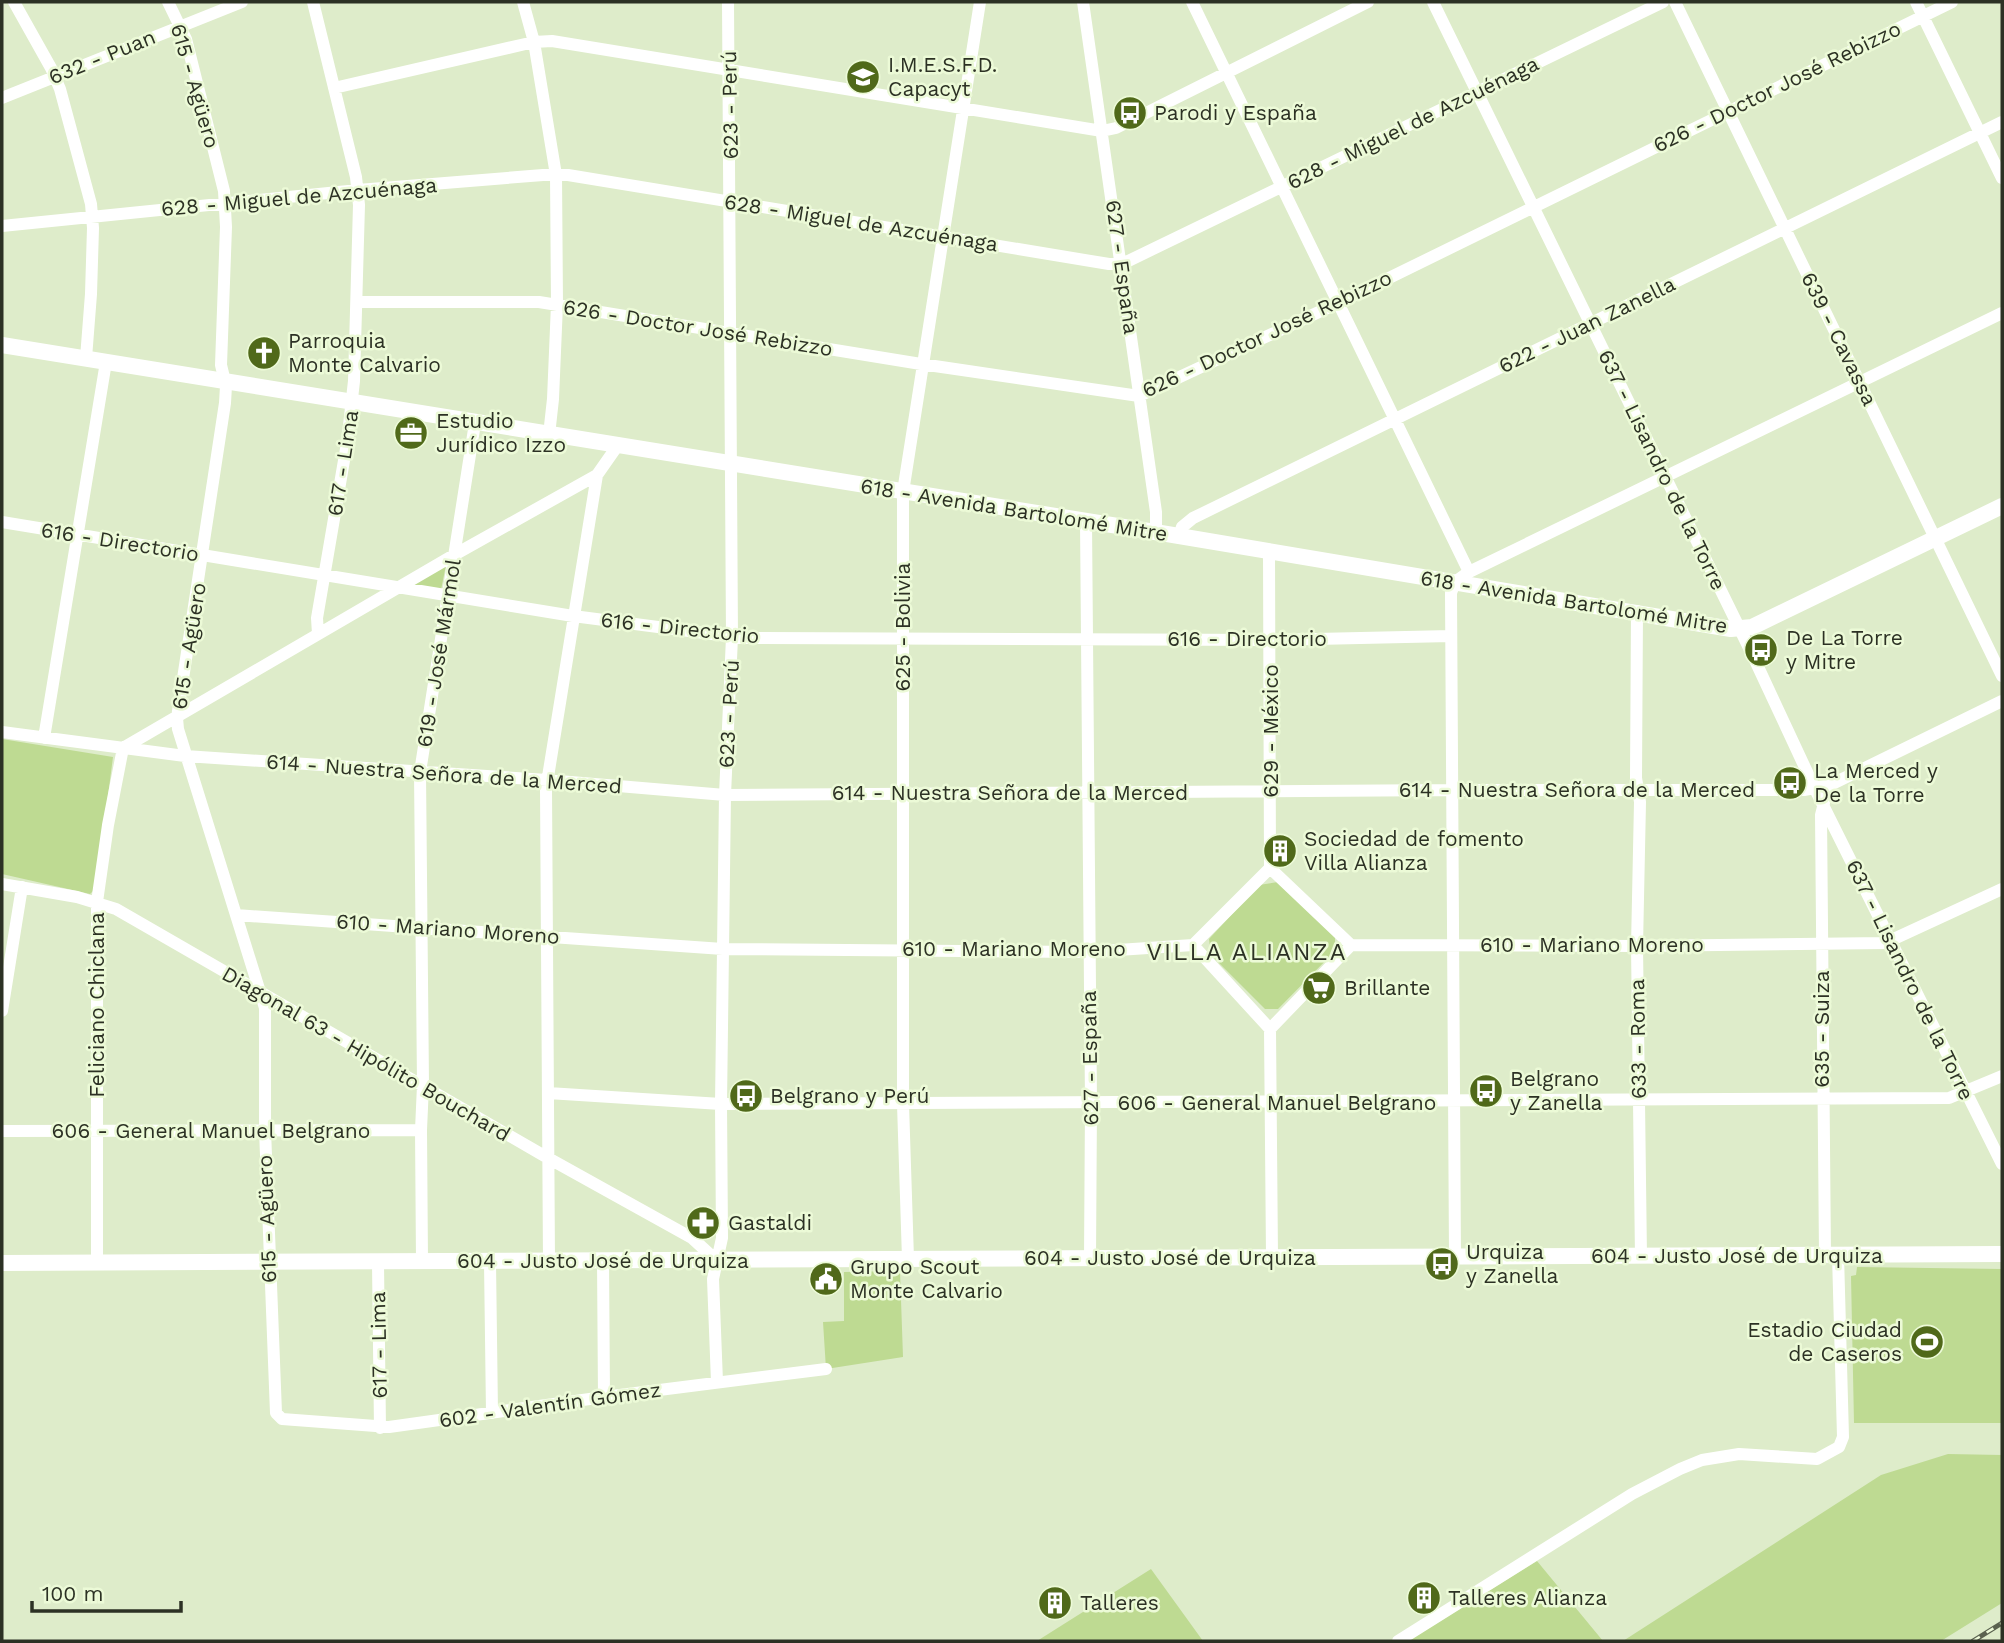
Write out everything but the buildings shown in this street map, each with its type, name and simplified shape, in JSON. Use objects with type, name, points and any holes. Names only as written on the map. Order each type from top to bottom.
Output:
[{"type":"main road","name":"618 - Avenida Bartolomé Mitre","points":[[2,345],[225,379],[475,423],[1740,629],[1752,626],[2002,506]]},
{"type":"main road","name":"604 - Justo José de Urquiza","points":[[2,1263],[2000,1256]]},
{"type":"street","points":[[13,2],[55,76],[92,217],[91,294],[86,358]]},
{"type":"street","name":"615 - Agüero","points":[[168,2],[181,26],[226,204],[221,365],[225,379],[225,403],[177,718],[180,741],[265,1008],[268,1263],[275,1413]]},
{"type":"street","name":"632 - Puan","points":[[2,98],[242,2]]},
{"type":"street","name":"617 - Lima","points":[[313,2],[358,190],[358,302],[352,401],[348,443],[317,618],[318,634]]},
{"type":"street","points":[[523,2],[534,42],[556,175],[557,304],[549,435]]},
{"type":"street","name":"623 - Perú","points":[[717,1382],[713,1279],[722,1238],[725,795],[732,637],[728,2]]},
{"type":"street","name":"625 - Bolivia","points":[[908,1259],[903,1104],[903,492],[980,2]]},
{"type":"street","name":"627 - España","points":[[1083,2],[1122,264],[1156,512],[1156,532]]},
{"type":"street","points":[[1192,2],[1469,572]]},
{"type":"street","points":[[334,88],[534,42],[552,41],[1102,131],[1116,128],[1368,2]]},
{"type":"street","name":"637 - Lisandro de la Torre","points":[[1433,2],[1740,629],[1815,789],[2002,1164]]},
{"type":"street","name":"628 - Miguel de Azcuénaga","points":[[2,226],[358,190],[556,175],[577,176],[1122,264],[1663,2]]},
{"type":"street","name":"639 - Cavassa","points":[[1675,2],[2002,676]]},
{"type":"street","points":[[1916,2],[2002,178]]},
{"type":"street","name":"626 - Doctor José Rebizzo","points":[[358,302],[524,301],[557,304],[921,364],[1139,396],[1338,303],[1952,2]]},
{"type":"street","name":"622 - Juan Zanella","points":[[1179,536],[1182,527],[1193,518],[2002,121]]},
{"type":"street","points":[[1455,1257],[1451,593],[1455,582],[1469,572],[2002,313]]},
{"type":"street","points":[[44,737],[106,362]]},
{"type":"street","name":"619 - José Mármol","points":[[422,1262],[421,1130],[424,1085],[420,772],[475,423]]},
{"type":"street","points":[[550,1261],[547,780],[597,475],[618,445]]},
{"type":"street","points":[[123,748],[597,475]]},
{"type":"street","name":"616 - Directorio","points":[[2,522],[446,596],[732,637],[1270,640],[1451,636]]},
{"type":"street","name":"627 - España","points":[[1086,522],[1090,1258]]},
{"type":"street","name":"629 - México","points":[[1269,552],[1272,791],[1270,869]]},
{"type":"street","name":"633 - Roma","points":[[1637,611],[1641,1257]]},
{"type":"street","name":"614 - Nuestra Señora de la Merced","points":[[2,732],[185,756],[547,780],[725,795],[1815,789],[1830,785],[2002,701]]},
{"type":"street","name":"Feliciano Chiclana","points":[[97,1264],[97,902],[123,748]]},
{"type":"street","name":"635 - Suiza","points":[[1398,1641],[1657,1480],[1702,1460],[1721,1456],[1739,1454],[1817,1459],[1842,1443],[1823,1100],[1821,815],[1824,803]]},
{"type":"street","points":[[1270,1029],[1351,945],[1270,869],[1194,945],[1270,1029],[1272,1257]]},
{"type":"street","name":"Diagonal 63 - Hipólito Bouchard","points":[[2,884],[97,902],[116,909],[692,1238],[716,1260]]},
{"type":"street","points":[[2,1011],[22,887]]},
{"type":"street","name":"610 - Mariano Moreno","points":[[1351,945],[1885,943],[2002,889]]},
{"type":"street","name":"610 - Mariano Moreno","points":[[236,915],[723,949],[1088,952],[1194,945]]},
{"type":"street","name":"606 - General Manuel Belgrano","points":[[548,1093],[721,1104],[1823,1100],[1949,1098],[2002,1076]]},
{"type":"street","name":"606 - General Manuel Belgrano","points":[[2,1131],[421,1130]]},
{"type":"street","points":[[603,1260],[604,1397]]},
{"type":"street","points":[[490,1262],[492,1413]]},
{"type":"street","name":"617 - Lima","points":[[377,1263],[380,1428]]},
{"type":"street","name":"602 - Valentín Gómez","points":[[275,1413],[282,1419],[380,1428],[826,1369]]},
{"type":"green space","points":[[446,565],[441,590],[413,585]]},
{"type":"green space","points":[[2,739],[113,757],[96,888],[90,894],[2,874]]},
{"type":"green space","points":[[1278,882],[1335,937],[1335,951],[1278,1009],[1265,1009],[1211,955],[1209,939],[1259,885]]},
{"type":"green space","name":"Estadio Ciudad de Caseros","points":[[1857,1267],[2002,1269],[2002,1423],[1854,1423],[1851,1276],[1856,1275]]},
{"type":"green space","points":[[900,1271],[903,1357],[826,1369],[823,1322],[844,1321],[844,1272]]},
{"type":"green space","points":[[1948,1454],[2002,1455],[2002,1603],[1941,1641],[1623,1641],[1881,1475]]},
{"type":"green space","points":[[1537,1561],[1603,1641],[1408,1641]]},
{"type":"green space","points":[[1151,1569],[1203,1641],[1037,1641]]},
{"type":"railway","points":[[1973,1641],[2002,1623]]},
{"type":"place","name":"I.M.E.S.F.D. Capacyt","points":[[863,77]]},
{"type":"place","name":"Parodi y España","points":[[1130,113]]},
{"type":"place","name":"Parroquia Monte Calvario","points":[[264,353]]},
{"type":"place","name":"Estudio Jurídico Izzo","points":[[411,433]]},
{"type":"place","name":"De La Torre y Mitre","points":[[1761,650]]},
{"type":"place","name":"La Merced y De la Torre","points":[[1790,783]]},
{"type":"place","name":"Sociedad de fomento Villa Alianza","points":[[1280,851]]},
{"type":"place","name":"Brillante","points":[[1319,988]]},
{"type":"place","name":"Belgrano y Zanella","points":[[1486,1091]]},
{"type":"place","name":"Belgrano y Perú","points":[[746,1096]]},
{"type":"place","name":"Gastaldi","points":[[703,1223]]},
{"type":"place","name":"Urquiza y Zanella","points":[[1442,1264]]},
{"type":"place","name":"Grupo Scout Monte Calvario","points":[[826,1279]]},
{"type":"place","name":"Estadio Ciudad de Caseros","points":[[1927,1342]]},
{"type":"place","name":"Talleres Alianza","points":[[1424,1598]]},
{"type":"place","name":"Talleres","points":[[1055,1603]]},
{"type":"district","name":"VILLA ALIANZA","points":[[1247,952]]}]
